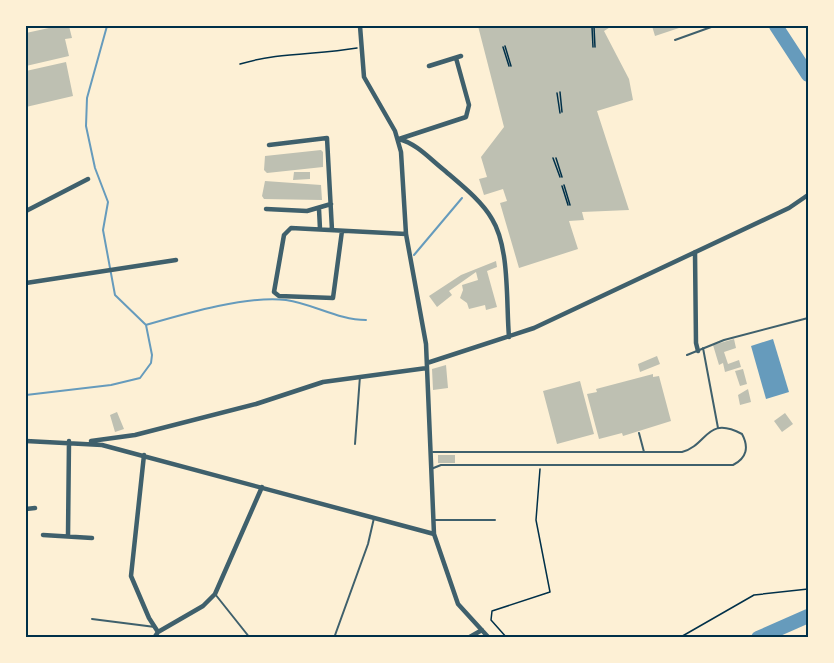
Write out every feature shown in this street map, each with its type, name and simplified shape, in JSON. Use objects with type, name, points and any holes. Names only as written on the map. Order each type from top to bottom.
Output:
[{"type":"street","points":[[360,26],[360,47],[368,87],[399,139],[406,234],[424,321],[434,534],[459,604],[489,638]]},
{"type":"street","points":[[399,139],[466,117],[469,105],[458,57],[429,66]]},
{"type":"street","points":[[269,145],[327,138],[332,230]]},
{"type":"street","points":[[399,139],[413,144],[447,173],[492,218],[498,231],[503,258],[509,337]]},
{"type":"street","points":[[26,211],[88,179]]},
{"type":"street","points":[[84,442],[135,435],[256,404],[323,382],[427,366],[543,324],[789,208],[808,195]]},
{"type":"street","points":[[266,209],[319,209],[331,204]]},
{"type":"street","points":[[319,209],[320,229]]},
{"type":"street","points":[[342,231],[333,298],[279,296],[274,292],[287,230],[291,228],[406,234]]},
{"type":"street","points":[[694,252],[696,344],[700,349]]},
{"type":"street","points":[[26,283],[176,260]]},
{"type":"street","points":[[26,441],[84,442],[144,455],[434,534]]},
{"type":"street","points":[[68,536],[69,441]]},
{"type":"street","points":[[144,455],[131,565],[134,585],[156,630],[154,638]]},
{"type":"street","points":[[156,630],[203,606],[215,594],[262,487]]},
{"type":"street","points":[[26,509],[35,508]]},
{"type":"street","points":[[43,536],[92,538]]},
{"type":"street","points":[[468,638],[482,630]]},
{"type":"lane","points":[[675,40],[714,26]]},
{"type":"lane","points":[[687,355],[724,340],[808,318]]},
{"type":"lane","points":[[700,349],[718,428]]},
{"type":"lane","points":[[355,444],[360,376]]},
{"type":"lane","points":[[431,452],[688,450],[709,431],[718,428],[742,434],[746,451],[740,461],[733,465],[441,465],[431,469]]},
{"type":"lane","points":[[639,433],[644,452]]},
{"type":"lane","points":[[334,638],[375,518]]},
{"type":"lane","points":[[433,520],[495,520]]},
{"type":"lane","points":[[215,594],[250,638]]},
{"type":"lane","points":[[92,619],[156,630]]},
{"type":"path","points":[[593,27],[594,47]]},
{"type":"path","points":[[240,63],[271,54],[326,53],[360,47]]},
{"type":"path","points":[[504,47],[510,66]]},
{"type":"path","points":[[558,93],[561,113]]},
{"type":"path","points":[[554,158],[561,177]]},
{"type":"path","points":[[563,186],[569,205]]},
{"type":"path","points":[[507,638],[491,620],[492,611],[550,591],[536,520],[541,465]]},
{"type":"path","points":[[679,638],[754,595],[808,589]]},
{"type":"water","points":[[773,339],[789,392],[766,399],[751,346]]},
{"type":"building","points":[[69,26],[72,38],[65,39],[69,56],[26,66],[26,33]]},
{"type":"building","points":[[478,26],[612,26],[604,31],[629,79],[633,100],[597,111],[629,210],[582,212],[584,220],[569,221],[578,249],[519,268],[500,203],[507,201],[503,189],[484,195],[479,179],[487,177],[481,157],[504,127]]},
{"type":"building","points":[[652,26],[685,26],[655,36]]},
{"type":"building","points":[[66,62],[73,96],[26,107],[26,71]]},
{"type":"building","points":[[321,150],[323,167],[267,173],[264,170],[265,156]]},
{"type":"building","points":[[294,172],[310,172],[310,179],[293,180]]},
{"type":"building","points":[[265,181],[321,185],[322,200],[264,199],[262,196]]},
{"type":"building","points":[[496,261],[497,267],[487,271],[497,307],[486,310],[485,305],[469,309],[467,303],[460,298],[462,285],[478,280],[476,272],[449,291],[452,295],[437,307],[429,296],[461,275]]},
{"type":"building","points":[[734,339],[736,348],[724,352],[728,364],[739,360],[741,367],[725,372],[723,363],[719,365],[713,345]]},
{"type":"building","points":[[657,356],[660,364],[640,372],[638,364]]},
{"type":"building","points":[[446,365],[448,388],[433,390],[432,369]]},
{"type":"building","points":[[743,369],[747,384],[740,386],[735,371]]},
{"type":"building","points":[[653,374],[653,377],[659,376],[671,421],[623,436],[622,433],[599,439],[587,394],[597,392],[596,389]]},
{"type":"building","points":[[580,381],[594,434],[557,444],[543,391]]},
{"type":"building","points":[[748,389],[751,402],[740,405],[738,395]]},
{"type":"building","points":[[117,412],[124,429],[115,432],[110,415]]},
{"type":"building","points":[[785,413],[793,424],[782,432],[774,421]]},
{"type":"building","points":[[438,455],[455,455],[455,463],[438,463]]},
{"type":"waterway","points":[[107,26],[87,98],[86,126],[95,168],[108,202],[103,230],[115,295],[146,325]]},
{"type":"waterway","points":[[776,26],[808,75]]},
{"type":"waterway","points":[[414,255],[462,198]]},
{"type":"waterway","points":[[146,325],[216,306],[271,299],[296,302],[346,317],[366,320]]},
{"type":"waterway","points":[[26,395],[111,385],[140,378],[151,363],[152,355],[146,325]]},
{"type":"waterway","points":[[758,638],[808,616]]}]
